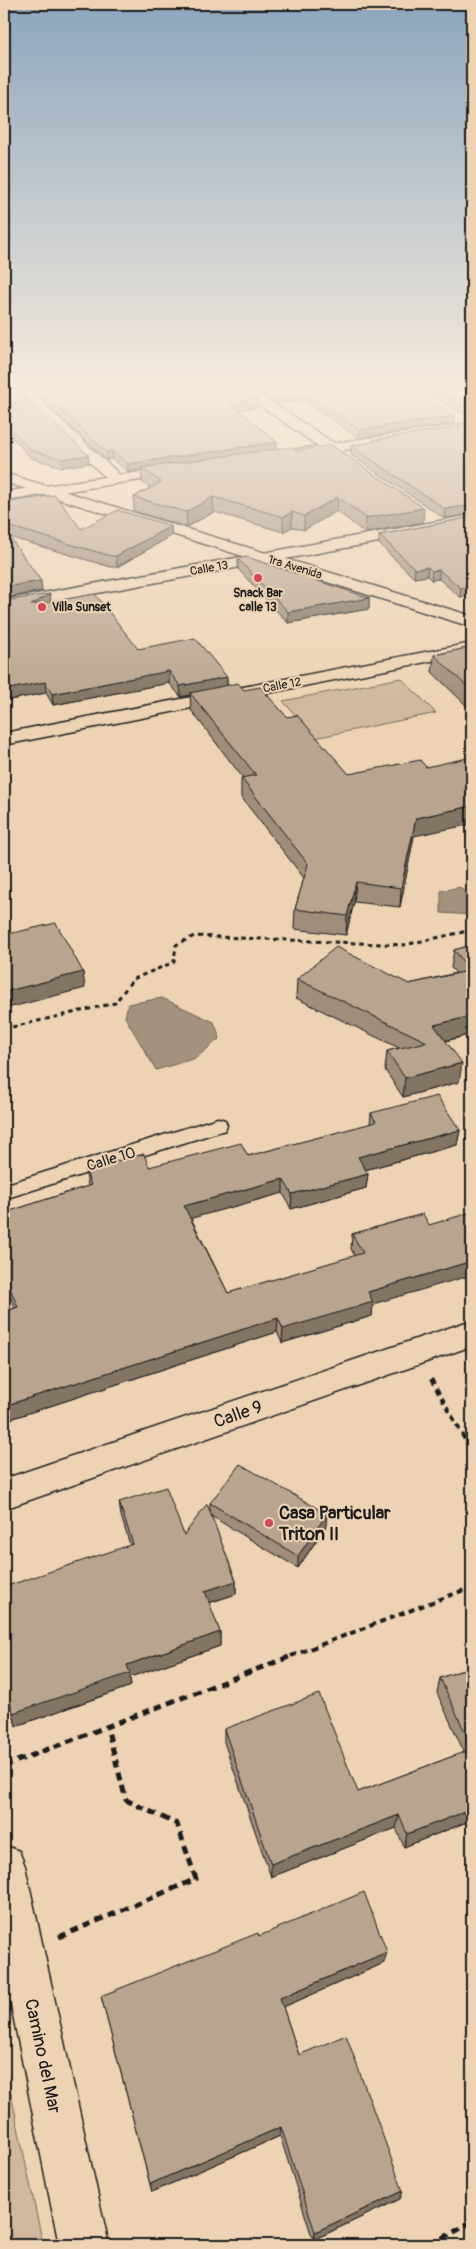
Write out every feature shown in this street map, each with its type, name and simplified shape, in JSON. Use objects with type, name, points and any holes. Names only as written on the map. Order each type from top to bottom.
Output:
[{"type":"street","points":[[4,497],[25,494]]},
{"type":"street","name":"1ra Avenida","points":[[56,494],[472,622]]},
{"type":"street","points":[[425,514],[441,525]]},
{"type":"street","name":"Calle 13","points":[[4,605],[472,520]]},
{"type":"street","name":"Calle 12","points":[[4,739],[472,648]]},
{"type":"street","name":"Calle 9","points":[[4,1494],[472,1333]]},
{"type":"street","name":"Camino del Mar","points":[[4,1866],[84,2245]]},
{"type":"lane","name":"Calle 10","points":[[4,1192],[218,1125]]},
{"type":"path","points":[[4,1029],[115,1003],[133,979],[174,962],[176,945],[194,936],[404,945],[472,930]]},
{"type":"path","points":[[416,1352],[472,1452]]},
{"type":"path","points":[[4,1766],[472,1587]]},
{"type":"path","points":[[21,1953],[196,1879],[177,1824],[126,1800],[107,1727]]},
{"type":"path","points":[[430,2245],[472,2222]]},
{"type":"shaded area","points":[[401,678],[436,713],[315,738],[283,701]]},
{"type":"shaded area","points":[[460,887],[472,900],[472,915],[441,913],[441,891]]},
{"type":"shaded area","points":[[162,998],[214,1022],[220,1038],[196,1058],[156,1070],[125,1017],[128,1004]]},
{"type":"shaded area","points":[[4,2061],[43,2245],[4,2245]]},
{"type":"building","points":[[139,494],[403,494],[424,508],[366,518],[338,497],[304,516],[292,512],[283,517],[213,497],[186,512],[134,497]]},
{"type":"building","points":[[423,494],[472,494],[472,505],[445,509]]},
{"type":"building","points":[[55,495],[81,529],[118,510],[171,526],[116,556],[111,556],[4,525],[4,503]]},
{"type":"building","points":[[472,517],[472,586],[461,588],[439,570],[432,571],[428,567],[415,569],[379,535]]},
{"type":"building","points":[[4,529],[41,581],[4,587]]},
{"type":"building","points":[[247,557],[369,598],[288,612],[238,559]]},
{"type":"building","points":[[50,594],[31,605],[95,594],[138,649],[195,638],[227,677],[180,686],[169,671],[52,694],[45,682],[4,690],[4,601]]},
{"type":"building","points":[[472,647],[472,691],[434,655]]},
{"type":"building","points":[[238,683],[244,690],[260,687],[287,717],[297,715],[349,774],[420,760],[426,767],[472,757],[472,806],[416,818],[401,888],[356,882],[347,916],[295,909],[308,864],[241,778],[256,775],[190,693]]},
{"type":"building","points":[[56,923],[83,972],[4,992],[4,935]]},
{"type":"building","points":[[472,945],[472,972],[454,950]]},
{"type":"building","points":[[336,947],[409,984],[468,971],[472,976],[472,1016],[434,1025],[462,1063],[405,1078],[387,1051],[427,1042],[297,979]]},
{"type":"building","points":[[437,1096],[460,1130],[358,1157],[368,1174],[292,1194],[283,1179],[184,1206],[228,1293],[363,1253],[352,1234],[423,1214],[429,1225],[472,1212],[472,1261],[368,1292],[373,1302],[283,1329],[278,1318],[4,1406],[4,1312],[18,1307],[4,1274],[4,1213],[91,1185],[85,1169],[144,1154],[149,1167],[241,1143],[248,1156],[376,1122],[371,1113]]},
{"type":"building","points":[[240,1464],[327,1514],[298,1556],[210,1503]]},
{"type":"building","points":[[166,1487],[184,1535],[207,1504],[236,1581],[205,1591],[220,1632],[127,1665],[130,1673],[13,1713],[4,1677],[4,1587],[133,1544],[119,1502]]},
{"type":"building","points":[[472,1667],[472,1747],[440,1678]]},
{"type":"building","points":[[319,1694],[358,1792],[472,1749],[472,1809],[407,1834],[399,1815],[271,1864],[224,1729]]},
{"type":"building","points":[[364,1892],[387,1952],[280,1998],[299,2055],[346,2035],[403,2191],[315,2232],[281,2127],[150,2184],[101,1996],[258,1933],[259,1936]]},
{"type":"place","name":"Snack Bar calle 13","points":[[258,578]]},
{"type":"place","name":"Villa Sunset","points":[[42,607]]},
{"type":"place","name":"Casa Particular Triton II","points":[[269,1523]]}]
